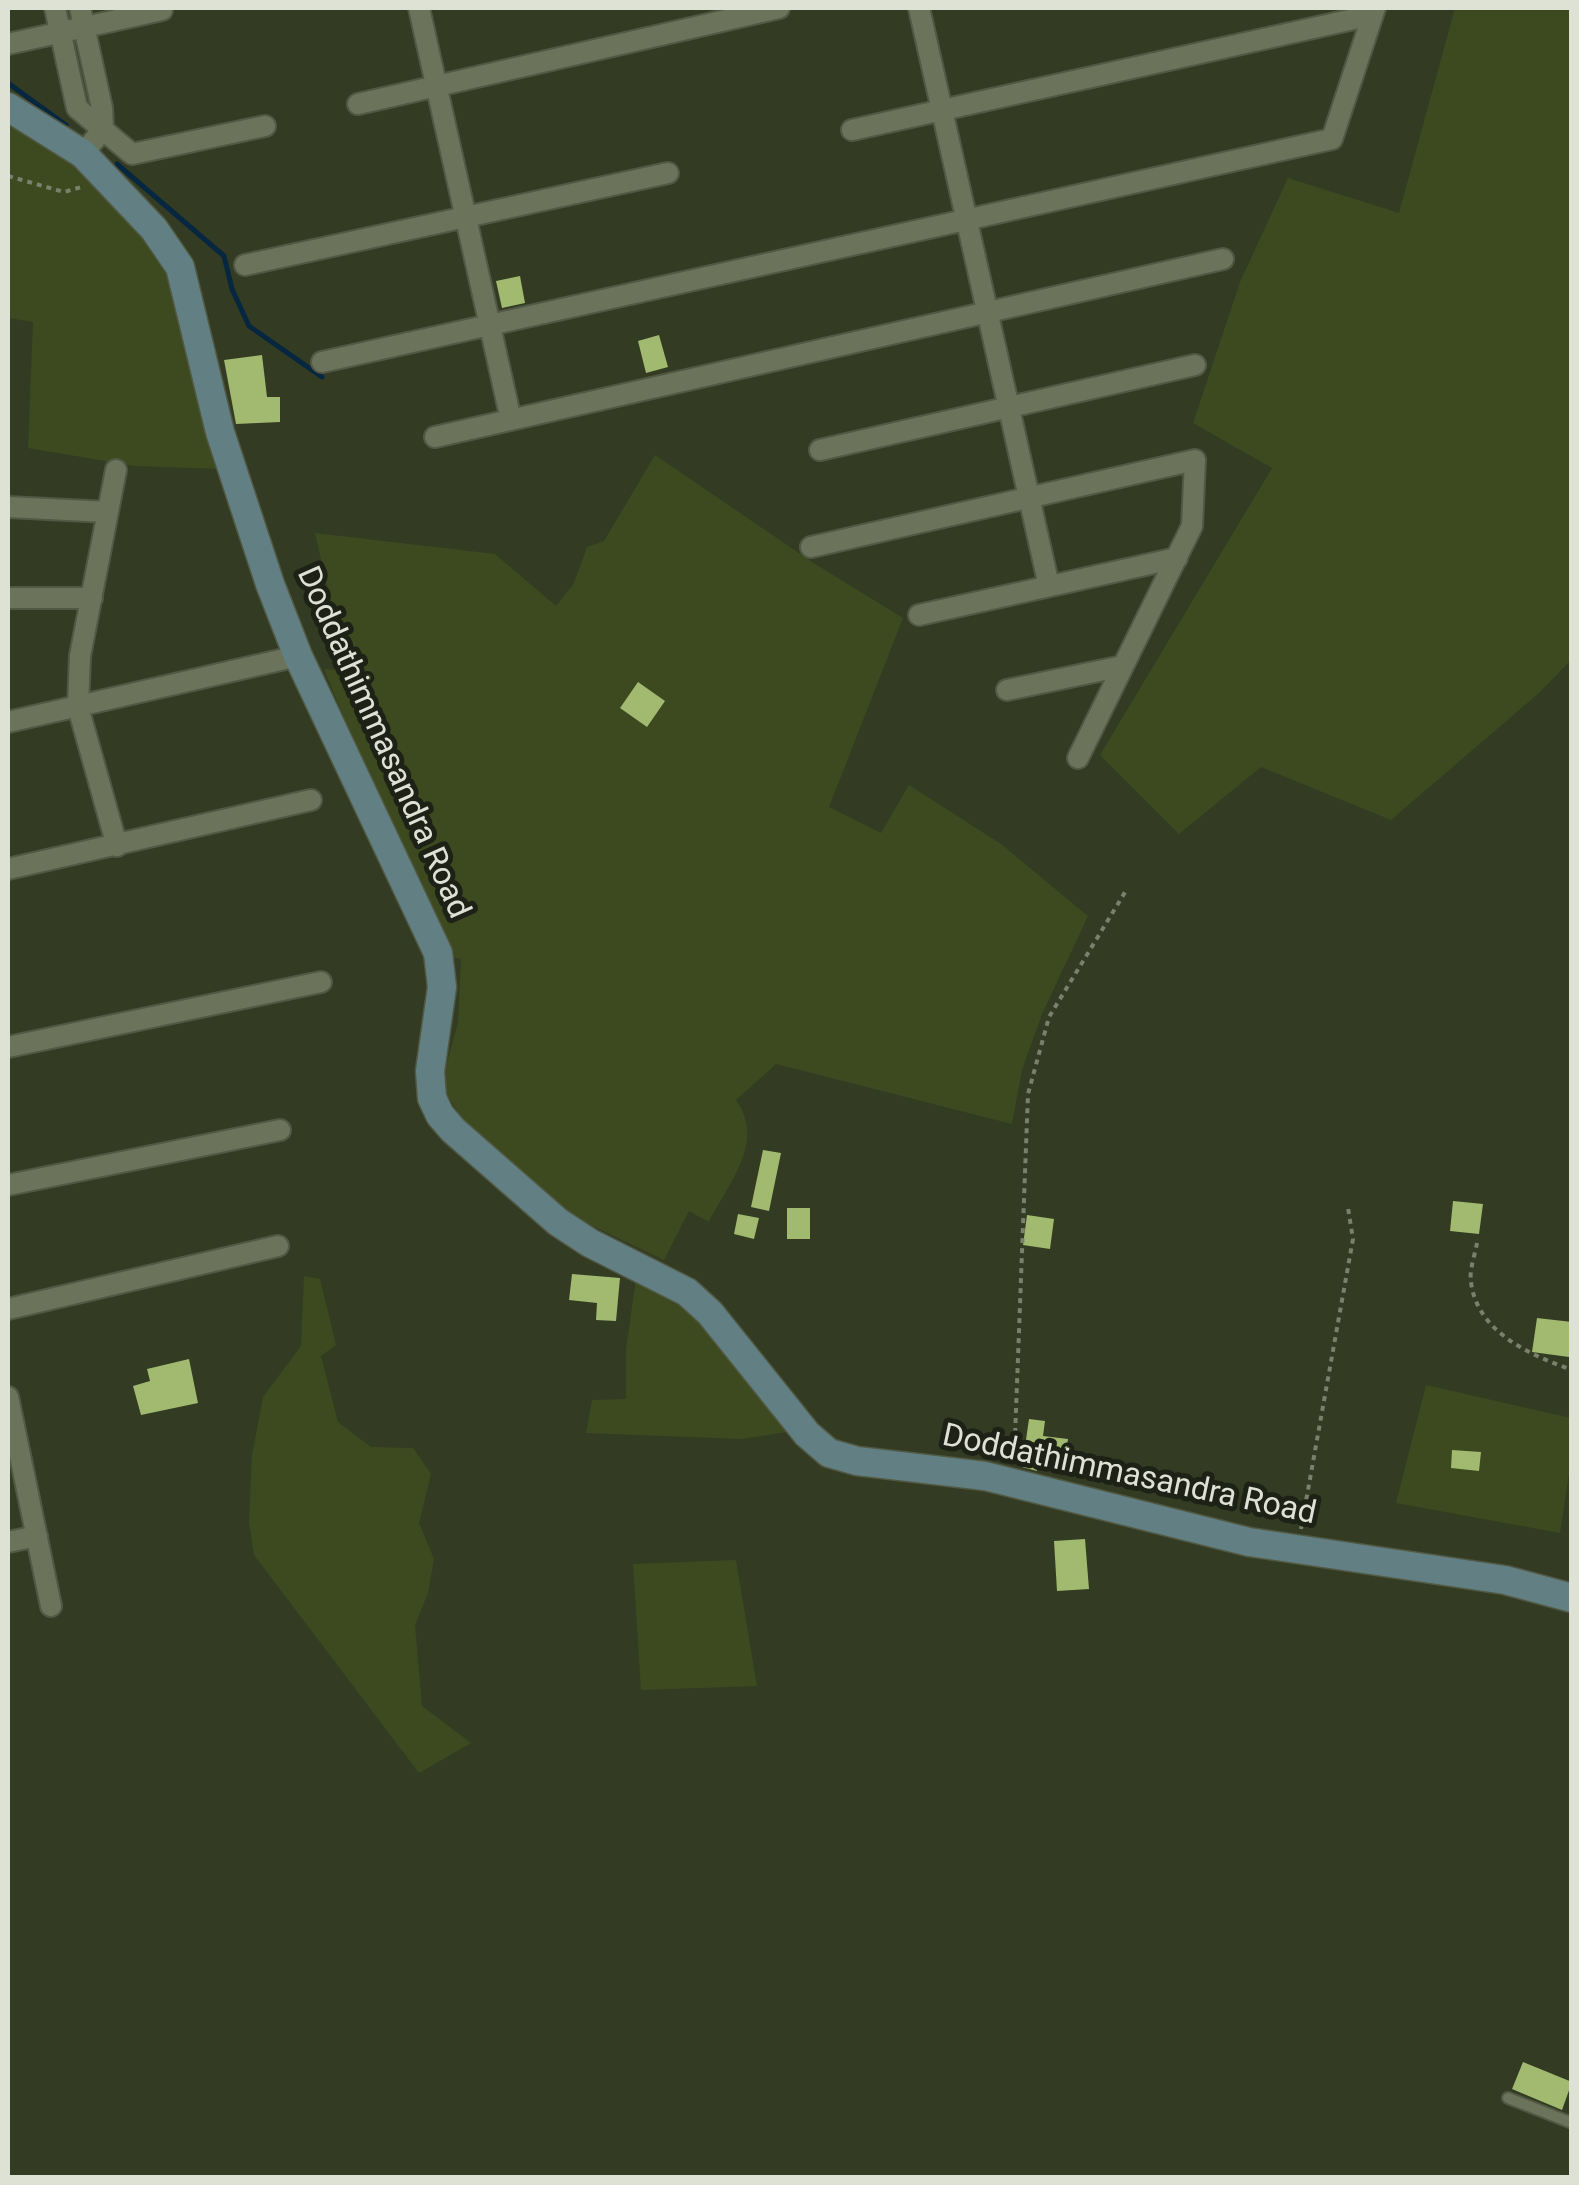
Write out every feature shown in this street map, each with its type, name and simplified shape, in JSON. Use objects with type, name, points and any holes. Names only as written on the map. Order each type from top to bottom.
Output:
[{"type":"street","points":[[55,8],[77,108],[132,154],[266,126]]},
{"type":"street","points":[[418,8],[511,420]]},
{"type":"street","points":[[358,104],[779,8]]},
{"type":"street","points":[[919,8],[1049,586]]},
{"type":"street","points":[[8,44],[60,32],[82,17],[162,10]]},
{"type":"street","points":[[852,130],[1374,11]]},
{"type":"street","points":[[322,362],[1332,139],[1374,11]]},
{"type":"street","points":[[82,17],[102,108],[103,129],[92,164]]},
{"type":"street","name":"Doddathimmasandra Road","points":[[8,108],[92,164],[154,229],[180,267],[220,432],[270,584],[298,656],[438,953],[442,986],[430,1071],[432,1098],[453,1130],[558,1222],[590,1244],[686,1292],[710,1313],[806,1434],[829,1453],[857,1461],[955,1471],[1014,1482],[1179,1526],[1298,1550],[1505,1580],[1572,1598]]},
{"type":"street","points":[[245,265],[668,173]]},
{"type":"street","points":[[435,437],[1223,260]]},
{"type":"street","points":[[820,450],[1195,364]]},
{"type":"street","points":[[811,547],[1195,460],[1192,526],[1078,758]]},
{"type":"street","points":[[116,470],[80,656],[78,707],[117,846]]},
{"type":"street","points":[[8,507],[108,512]]},
{"type":"street","points":[[919,615],[1177,558]]},
{"type":"street","points":[[8,598],[92,598]]},
{"type":"street","points":[[8,722],[298,656]]},
{"type":"street","points":[[1008,690],[1123,666]]},
{"type":"street","points":[[8,869],[311,800]]},
{"type":"street","points":[[8,1047],[321,982]]},
{"type":"street","points":[[8,1185],[280,1130]]},
{"type":"street","points":[[8,1309],[278,1246]]},
{"type":"street","points":[[8,1397],[10,1426],[51,1606]]},
{"type":"street","points":[[8,1542],[37,1536]]},
{"type":"lane","points":[[1508,2098],[1572,2123]]},
{"type":"path","points":[[8,176],[64,192],[89,185],[92,164]]},
{"type":"path","points":[[1014,1482],[1028,1094],[1049,1016],[1127,890]]},
{"type":"path","points":[[1298,1550],[1353,1239],[1348,1208]]},
{"type":"path","points":[[1477,1243],[1470,1278],[1477,1306],[1490,1323],[1531,1355],[1572,1370]]},
{"type":"green space","points":[[1455,8],[1571,8],[1571,660],[1539,693],[1391,820],[1261,767],[1179,834],[1100,755],[1272,468],[1193,423],[1240,282],[1288,178],[1399,213]]},
{"type":"green space","points":[[8,116],[110,193],[156,244],[192,338],[222,469],[135,466],[28,448],[33,322],[8,318]]},
{"type":"green space","points":[[655,455],[812,562],[903,618],[829,807],[881,833],[909,785],[1001,844],[1088,916],[1042,1014],[1022,1070],[1012,1124],[776,1064],[736,1100],[744,1116],[746,1147],[709,1222],[689,1211],[664,1260],[559,1210],[464,1122],[441,1084],[458,1023],[461,959],[453,957],[421,881],[378,800],[324,669],[346,671],[315,533],[495,554],[556,606],[574,583],[587,547],[604,541]]},
{"type":"green space","points":[[304,1276],[320,1279],[336,1345],[321,1356],[338,1422],[371,1447],[413,1448],[431,1474],[419,1523],[434,1559],[428,1593],[415,1625],[422,1706],[471,1743],[419,1773],[254,1555],[249,1523],[252,1455],[263,1397],[301,1346]]},
{"type":"green space","points":[[636,1279],[671,1296],[690,1311],[740,1365],[786,1432],[742,1439],[586,1433],[592,1400],[626,1399],[626,1349]]},
{"type":"green space","points":[[1426,1385],[1571,1418],[1571,1461],[1560,1533],[1396,1503]]},
{"type":"green space","points":[[736,1560],[757,1686],[641,1690],[633,1564]]},
{"type":"building","points":[[520,276],[525,303],[502,308],[496,281]]},
{"type":"building","points":[[659,335],[668,367],[646,373],[638,341]]},
{"type":"building","points":[[262,355],[267,397],[280,397],[280,422],[236,424],[224,360]]},
{"type":"building","points":[[638,682],[665,701],[647,727],[620,708]]},
{"type":"building","points":[[763,1150],[781,1153],[769,1211],[751,1207]]},
{"type":"building","points":[[1453,1201],[1483,1204],[1479,1234],[1450,1231]]},
{"type":"building","points":[[787,1208],[810,1208],[810,1239],[787,1239]]},
{"type":"building","points":[[738,1214],[759,1218],[754,1239],[734,1234]]},
{"type":"building","points":[[1027,1215],[1054,1219],[1050,1249],[1023,1245]]},
{"type":"building","points":[[572,1274],[620,1278],[616,1321],[596,1320],[597,1303],[569,1300]]},
{"type":"building","points":[[1537,1318],[1572,1322],[1569,1357],[1532,1352]]},
{"type":"building","points":[[189,1359],[198,1403],[141,1415],[133,1386],[150,1381],[147,1369]]},
{"type":"building","points":[[1029,1419],[1045,1421],[1043,1436],[1068,1439],[1064,1465],[1057,1464],[1057,1469],[1038,1466],[1037,1471],[1022,1467]]},
{"type":"building","points":[[1452,1450],[1481,1452],[1479,1471],[1451,1468]]},
{"type":"building","points":[[1085,1539],[1089,1589],[1057,1591],[1054,1541]]},
{"type":"building","points":[[1523,2062],[1572,2082],[1562,2110],[1512,2089]]},
{"type":"waterway","points":[[8,83],[66,125]]},
{"type":"waterway","points":[[117,164],[224,256],[232,289],[249,326],[322,377]]}]
